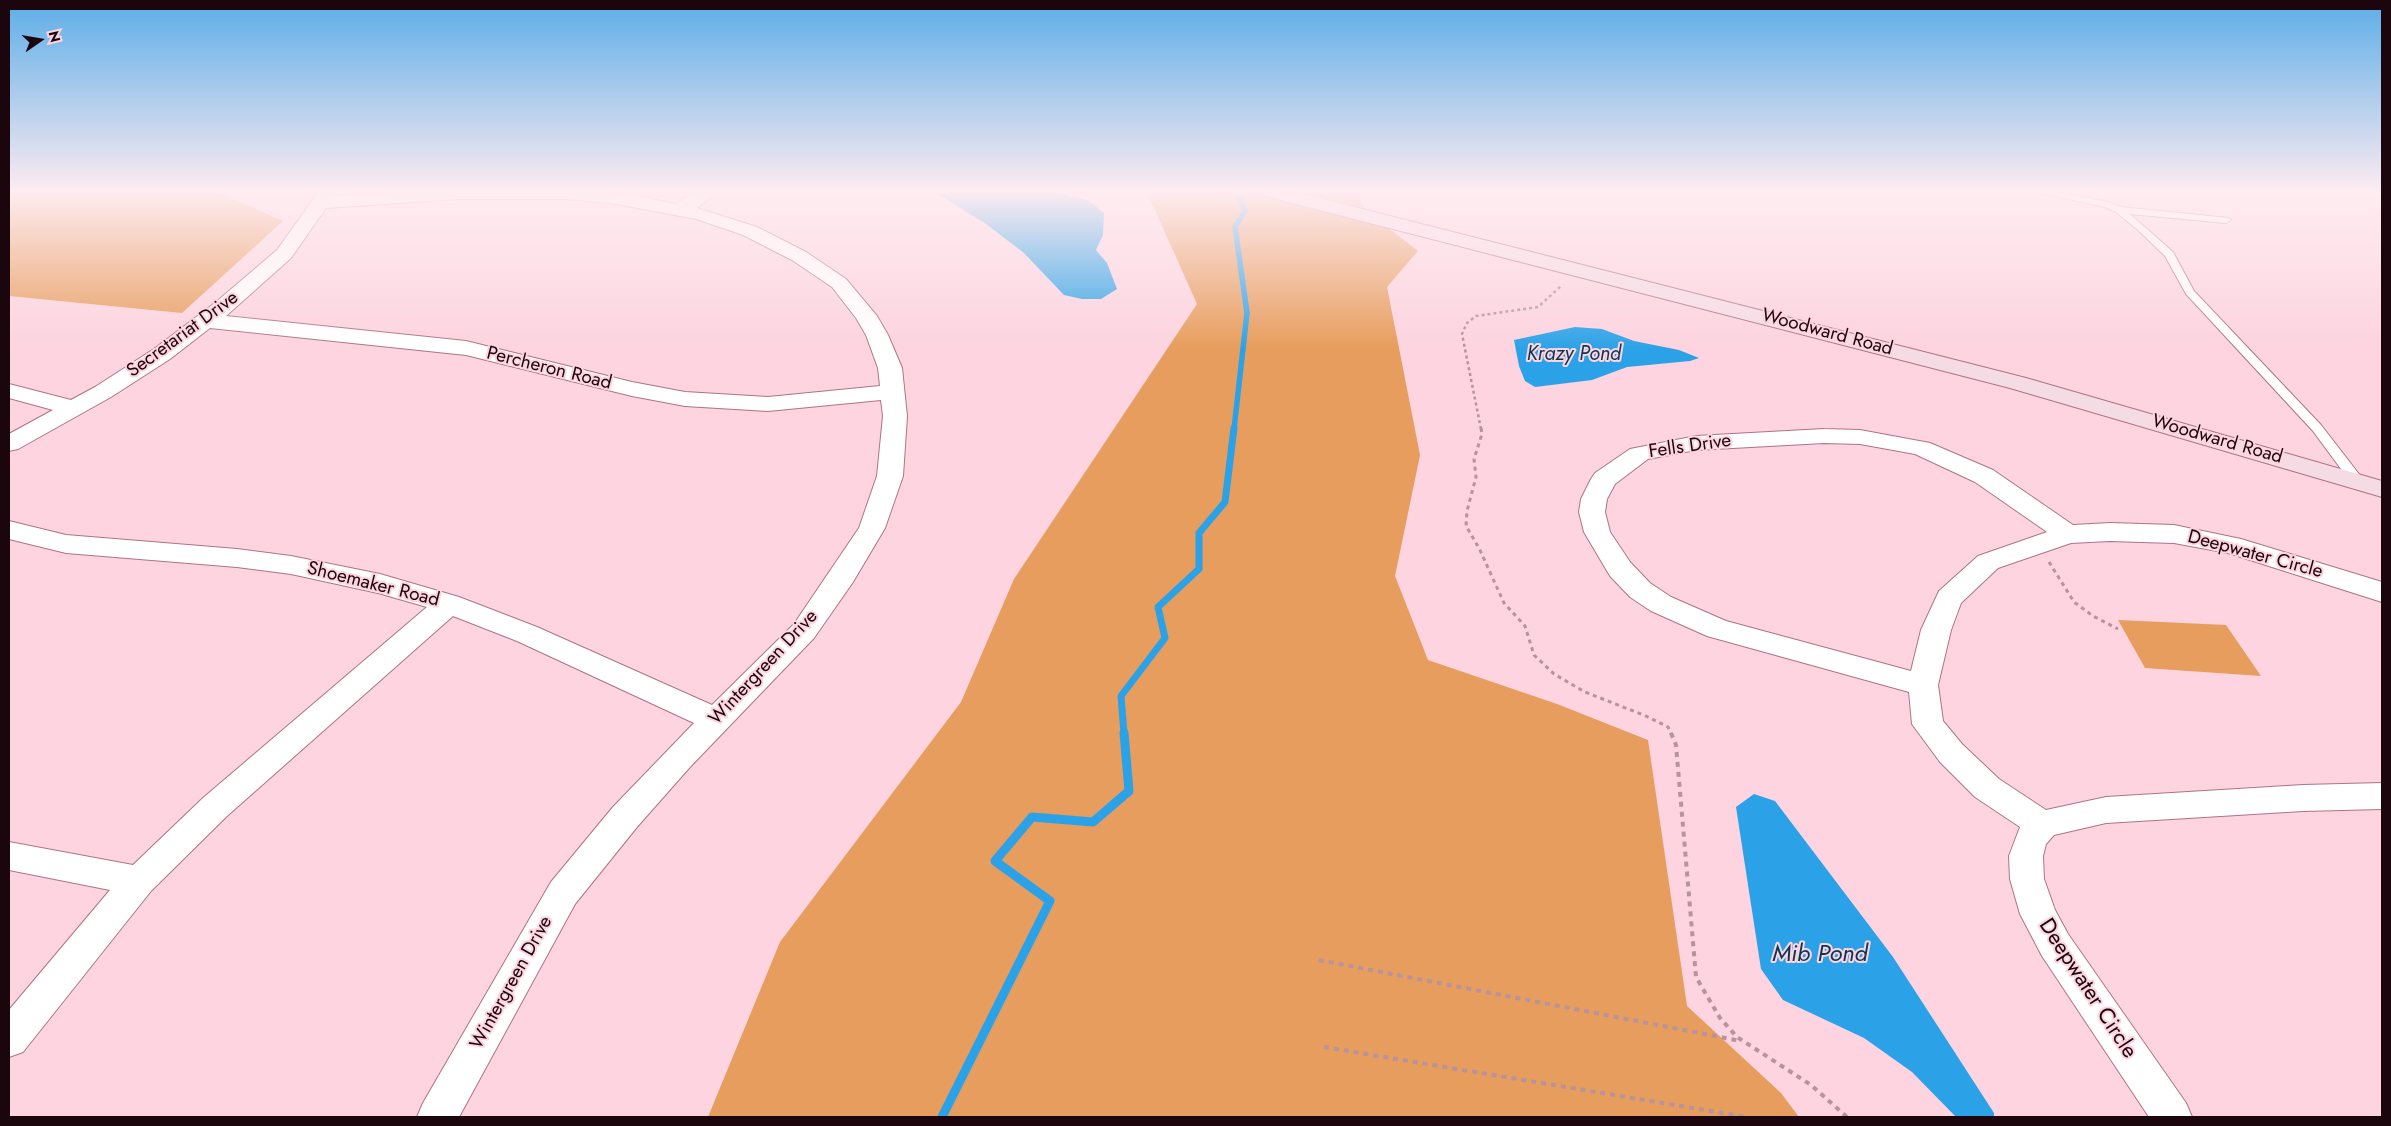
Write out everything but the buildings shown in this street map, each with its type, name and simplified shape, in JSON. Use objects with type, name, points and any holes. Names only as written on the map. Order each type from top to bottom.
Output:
[{"type":"street","name":"Secretariat Drive","points":[[9,444],[162,354],[256,280],[284,254],[292,244]]},
{"type":"street","name":"Wintergreen Drive","points":[[438,1117],[563,893],[625,817],[716,720],[804,631],[843,575],[872,528],[890,476],[895,416],[890,368],[877,335],[866,316],[839,283],[799,256],[775,244]]},
{"type":"street","name":"Woodward Road","points":[[1476,244],[1842,336],[2104,407],[2382,489]]},
{"type":"street","name":"Percheron Road","points":[[206,321],[375,336],[466,348],[632,390],[684,399],[768,404],[892,392]]},
{"type":"street","points":[[9,391],[73,408]]},
{"type":"street","name":"Fells Drive","points":[[1923,685],[1717,629],[1661,604],[1640,590],[1620,569],[1597,532],[1592,512],[1594,499],[1604,479],[1639,454],[1663,448],[1696,443],[1794,437],[1860,437],[1921,448],[1984,476],[2068,534]]},
{"type":"street","name":"Shoemaker Road","points":[[9,530],[66,544],[237,558],[292,565],[380,584],[449,604],[527,634],[716,720]]},
{"type":"street","name":"Deepwater Circle","points":[[2172,1117],[2055,945],[2038,914],[2026,879],[2026,856],[2031,838],[2042,825],[1987,788],[1951,753],[1928,724],[1923,685],[1936,630],[1949,598],[1988,562],[2068,534],[2110,532],[2183,536],[2231,545],[2281,559],[2382,592]]},
{"type":"street","points":[[9,1039],[139,880],[215,806],[449,604]]},
{"type":"street","points":[[2042,825],[2068,817],[2106,810],[2331,796],[2382,796]]},
{"type":"street","points":[[9,856],[139,880]]},
{"type":"lane","points":[[2157,244],[2169,254],[2190,292],[2318,428],[2357,481]]},
{"type":"path","points":[[1561,286],[1548,300],[1538,306],[1476,316],[1466,323],[1464,328],[1462,334],[1464,349],[1482,434],[1474,458],[1476,477],[1467,511],[1466,526],[1479,548],[1504,603],[1525,626],[1534,656],[1554,674],[1585,692],[1646,716],[1668,727],[1676,745],[1696,977],[1720,1018],[1744,1041],[1811,1085],[1847,1117]]},
{"type":"path","points":[[2034,545],[2053,566],[2061,584],[2074,602],[2093,616],[2118,629]]},
{"type":"path","points":[[1319,960],[1744,1041]]},
{"type":"path","points":[[1324,1048],[1747,1117]]},
{"type":"shaded area","points":[[9,244],[258,244],[182,313],[9,296]]},
{"type":"shaded area","points":[[1170,244],[1408,244],[1418,251],[1387,287],[1420,455],[1395,576],[1428,660],[1557,704],[1648,740],[1687,1006],[1781,1093],[1799,1117],[708,1117],[780,942],[961,702],[1014,579],[1197,304]]},
{"type":"shaded area","points":[[2118,620],[2226,625],[2261,676],[2145,668]]},
{"type":"water","points":[[1012,244],[1099,244],[1096,250],[1107,263],[1117,289],[1101,299],[1082,299],[1064,295],[1024,253]]},
{"type":"water","name":"Krazy Pond","points":[[1575,327],[1602,329],[1634,341],[1679,350],[1699,358],[1690,361],[1627,367],[1592,380],[1535,387],[1525,381],[1519,366],[1514,340]]},
{"type":"water","name":"Mib Pond","points":[[1754,794],[1775,801],[1893,957],[1994,1113],[1994,1117],[1956,1117],[1912,1072],[1864,1038],[1783,1000],[1761,969],[1736,807]]},
{"type":"waterway","points":[[1234,429],[1247,313],[1237,244]]},
{"type":"waterway","points":[[1124,734],[1121,696],[1165,638],[1158,607],[1199,569],[1199,533],[1225,502],[1234,428]]},
{"type":"waterway","points":[[942,1117],[1050,901],[995,861],[1032,817],[1093,822],[1129,791],[1124,733]]}]
